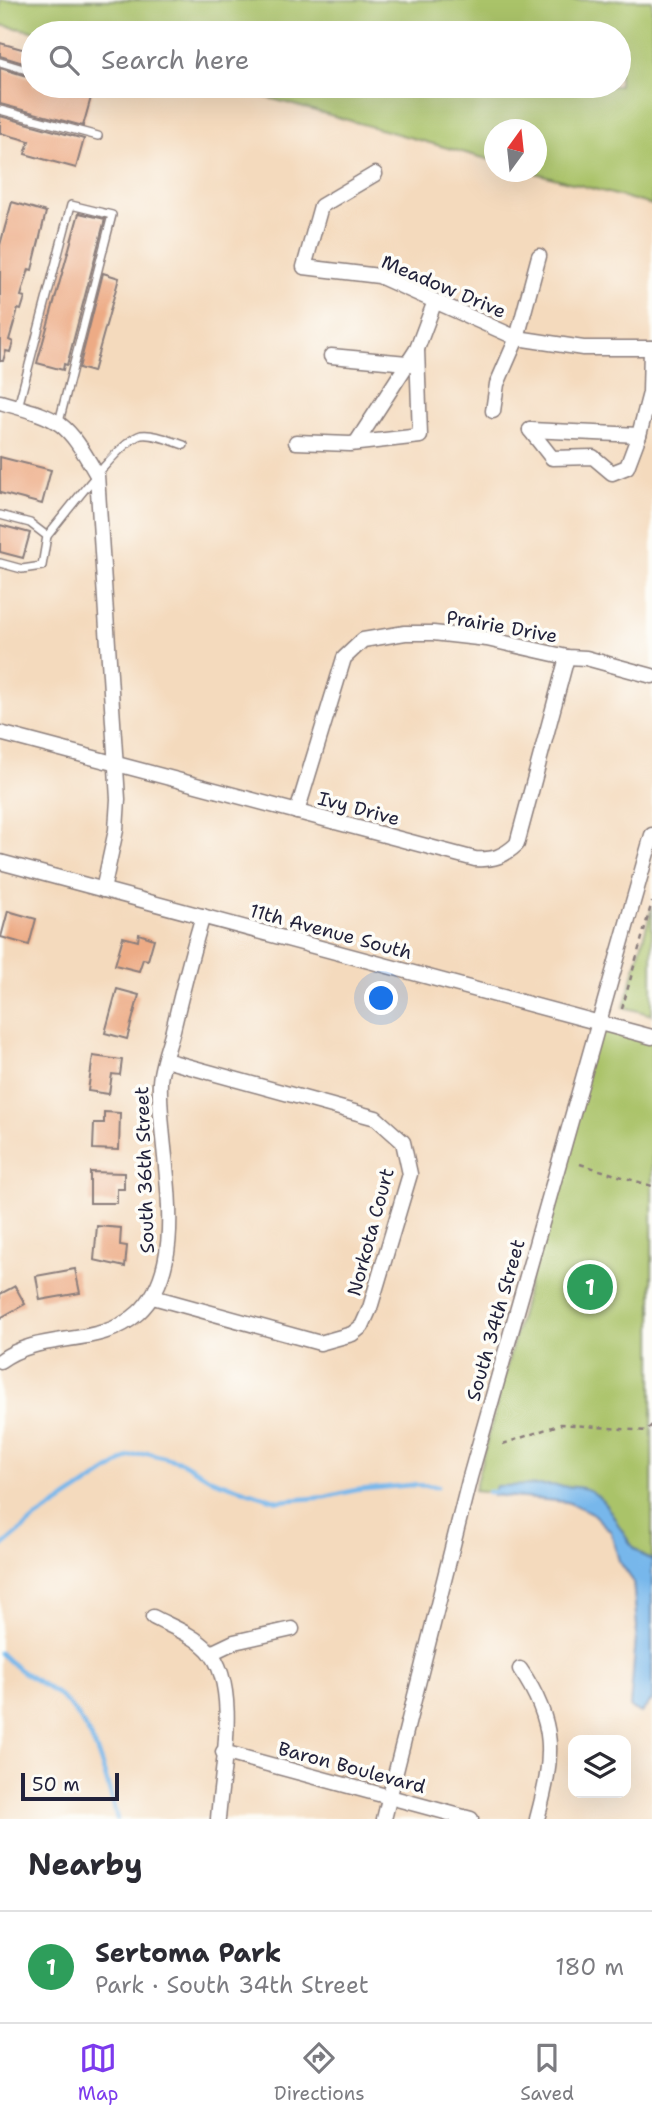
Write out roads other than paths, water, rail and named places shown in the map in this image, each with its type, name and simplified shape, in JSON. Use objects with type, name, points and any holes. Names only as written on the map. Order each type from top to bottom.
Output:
[{"type":"street","name":"Meadow Drive","points":[[375,174],[321,205],[304,267],[379,276],[517,338],[583,348],[652,348]]},
{"type":"street","points":[[493,411],[496,384],[517,338],[539,256]]},
{"type":"street","points":[[356,443],[417,349],[435,301]]},
{"type":"street","points":[[639,435],[530,430],[552,458],[593,457],[612,473],[627,467],[639,435],[650,393],[652,348]]},
{"type":"street","points":[[296,442],[356,443],[420,436],[417,349]]},
{"type":"street","points":[[331,356],[407,363]]},
{"type":"street","points":[[0,401],[51,416],[74,436],[97,475],[118,799],[116,830],[103,890]]},
{"type":"street","name":"Prairie Drive","points":[[297,812],[344,658],[363,640],[405,633],[458,634],[568,657],[586,658],[652,676]]},
{"type":"street","name":"Ivy Drive","points":[[0,733],[475,859],[492,860],[507,853],[517,844],[568,657]]},
{"type":"street","name":"South 34th Street","points":[[384,1819],[470,1477],[652,835]]},
{"type":"street","name":"11th Avenue South","points":[[0,862],[652,1037]]},
{"type":"street","name":"South 36th Street","points":[[0,1361],[44,1343],[108,1333],[137,1314],[153,1297],[167,1260],[160,1079],[203,916]]},
{"type":"street","name":"Norkota Court","points":[[153,1297],[320,1343],[352,1334],[362,1326],[370,1308],[410,1174],[403,1142],[376,1118],[165,1060]]},
{"type":"street","points":[[153,1617],[200,1642],[211,1653],[222,1674],[227,1695],[218,1819]]},
{"type":"street","points":[[211,1653],[234,1642],[292,1629]]},
{"type":"street","points":[[520,1669],[538,1696],[551,1739],[545,1791],[537,1819]]},
{"type":"street","name":"Baron Boulevard","points":[[223,1752],[471,1819]]},
{"type":"lane","points":[[0,62],[21,68]]},
{"type":"lane","points":[[0,110],[98,136]]},
{"type":"lane","points":[[18,407],[71,205],[112,215],[58,422]]},
{"type":"lane","points":[[0,563],[22,569],[42,566],[47,536],[97,475],[132,439],[141,435],[184,444]]},
{"type":"lane","points":[[0,515],[30,523],[47,536]]},
{"type":"water","points":[[550,1485],[585,1488],[599,1497],[633,1547],[652,1560],[652,1700],[641,1713],[630,1707],[637,1627],[633,1581],[619,1561],[611,1532],[591,1512],[567,1502],[493,1495],[496,1486]]},
{"type":"waterway","points":[[0,1548],[35,1519],[129,1457],[148,1453],[182,1462],[213,1480],[278,1501],[326,1497],[356,1490],[411,1485],[438,1486]]},
{"type":"waterway","points":[[488,1492],[498,1492]]},
{"type":"waterway","points":[[0,1653],[20,1670],[57,1694],[81,1720],[97,1751],[117,1819]]},
{"type":"place","name":"Sertoma Park","points":[[590,1287]]}]
